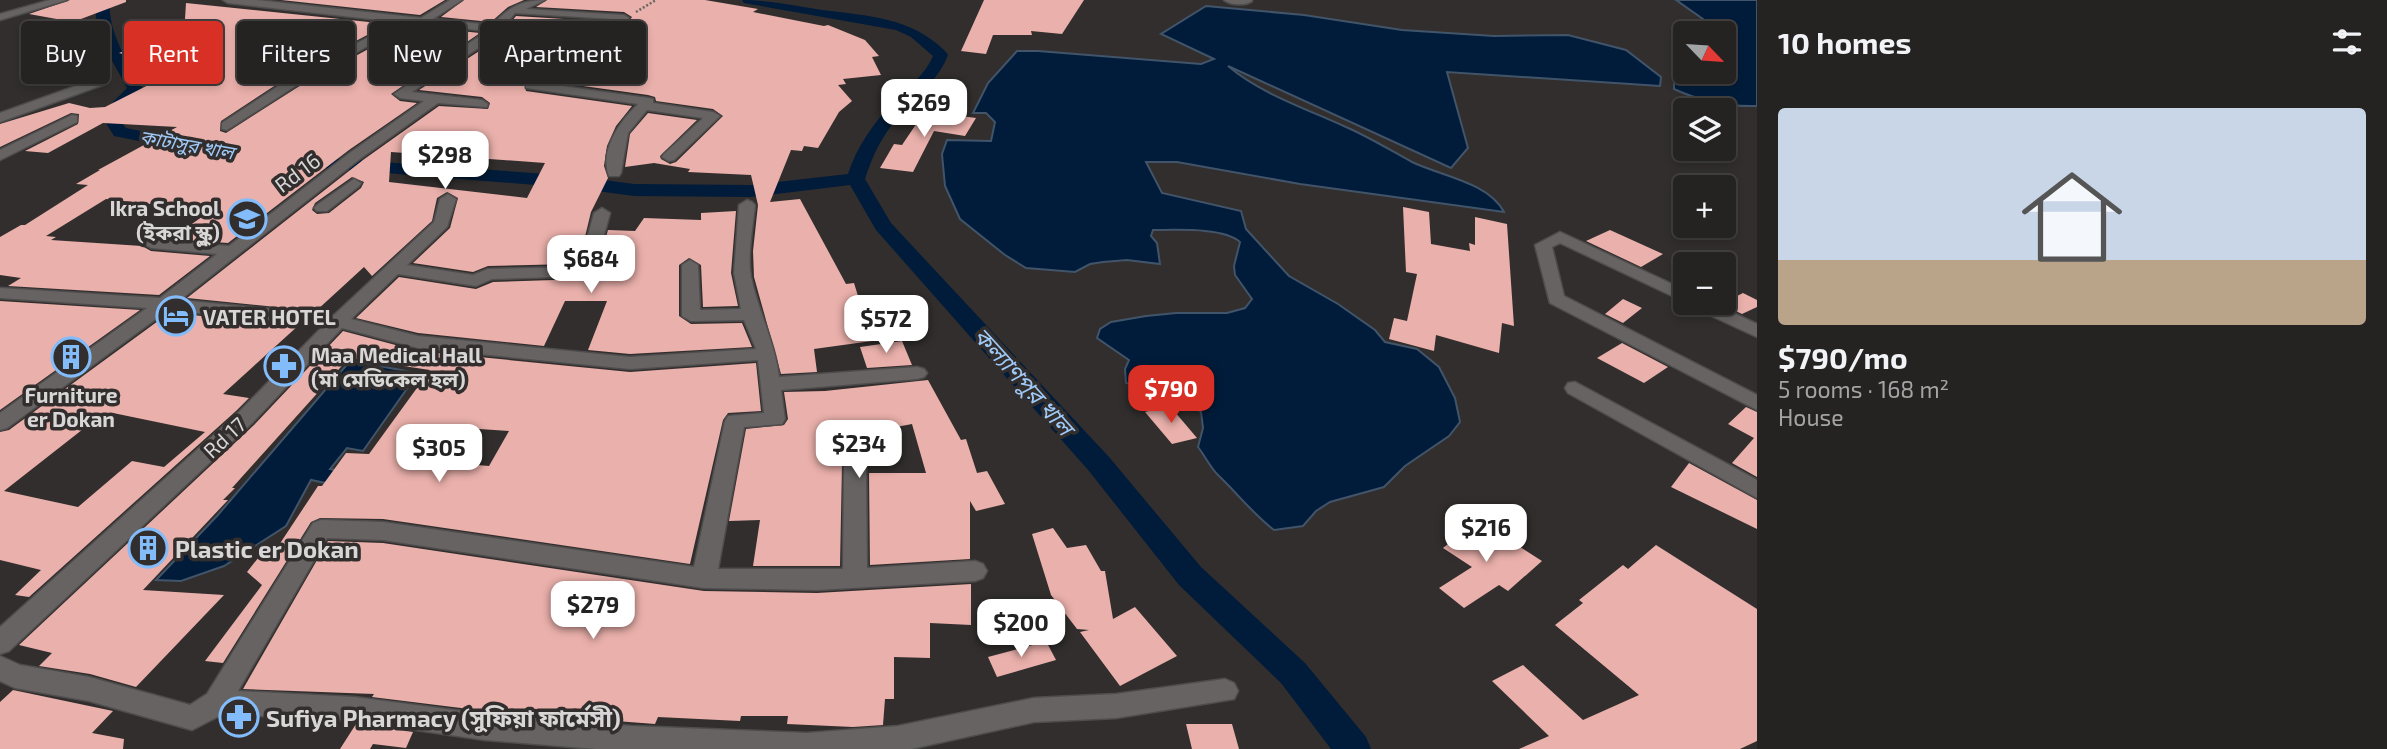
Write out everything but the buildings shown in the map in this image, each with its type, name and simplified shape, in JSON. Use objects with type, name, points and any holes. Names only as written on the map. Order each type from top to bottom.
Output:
[{"type":"street","points":[[0,17],[62,0]]},
{"type":"street","points":[[228,0],[406,21]]},
{"type":"street","points":[[344,13],[364,0]]},
{"type":"street","points":[[423,21],[457,0]]},
{"type":"street","points":[[502,21],[511,11],[540,0]]},
{"type":"street","points":[[1229,0],[1247,1]]},
{"type":"street","points":[[511,11],[624,18]]},
{"type":"street","points":[[227,126],[293,82],[369,41]]},
{"type":"street","points":[[480,41],[400,94],[482,104]]},
{"type":"street","points":[[0,118],[94,84]]},
{"type":"street","points":[[531,84],[648,102],[620,132],[615,149],[614,173]]},
{"type":"street","name":"Rd 16","points":[[0,423],[164,304],[356,155],[435,99]]},
{"type":"street","points":[[644,106],[713,116],[669,157]]},
{"type":"street","points":[[0,156],[72,119]]},
{"type":"street","points":[[322,208],[354,183]]},
{"type":"street","name":"Rd 17","points":[[0,643],[245,418],[338,321],[441,224],[448,199]]},
{"type":"street","points":[[704,578],[735,421],[775,419],[767,354],[751,314],[742,273],[747,205]]},
{"type":"street","points":[[394,268],[476,281],[488,274],[578,272],[593,246],[601,213]]},
{"type":"street","points":[[1673,291],[1560,237],[1543,245],[1556,299],[1757,403]]},
{"type":"street","points":[[151,243],[232,251]]},
{"type":"street","points":[[690,265],[691,316],[751,314]]},
{"type":"street","points":[[0,293],[164,304],[338,321],[418,342],[503,349],[566,358],[631,363],[767,354]]},
{"type":"street","points":[[1723,315],[1757,331]]},
{"type":"street","points":[[771,384],[917,373]]},
{"type":"street","points":[[1575,388],[1757,489]]},
{"type":"street","points":[[855,465],[855,576]]},
{"type":"street","points":[[5,677],[89,690],[192,718],[217,703],[321,529],[383,531],[704,578],[817,580],[975,571]]},
{"type":"street","points":[[217,703],[354,709],[485,727],[631,739],[807,746],[898,739],[1034,710],[1116,706],[1225,691]]},
{"type":"water","points":[[1676,0],[1757,0],[1757,106],[1736,106],[1736,98],[1698,98],[1674,89],[1674,84],[1736,84],[1736,21],[1706,21]]},
{"type":"water","points":[[1206,6],[1304,15],[1402,30],[1494,36],[1568,35],[1626,50],[1661,77],[1660,86],[1447,72],[1468,148],[1451,168],[1228,66],[1270,93],[1355,131],[1412,162],[1476,187],[1497,202],[1504,212],[1300,184],[1177,162],[1146,162],[1162,193],[1241,211],[1246,229],[1289,276],[1338,304],[1375,330],[1385,342],[1417,349],[1439,367],[1455,398],[1460,422],[1449,436],[1405,466],[1384,487],[1330,502],[1316,511],[1303,526],[1274,530],[1259,517],[1215,472],[1198,447],[1203,428],[1201,412],[1176,394],[1126,383],[1125,369],[1129,360],[1097,338],[1100,329],[1111,322],[1176,313],[1227,313],[1245,308],[1252,299],[1235,275],[1234,266],[1240,242],[1233,237],[1211,232],[1153,230],[1151,236],[1157,243],[1160,264],[1127,260],[1103,262],[1090,264],[1075,272],[1026,268],[960,219],[945,186],[942,154],[947,140],[991,141],[995,122],[986,113],[973,113],[988,83],[1017,51],[1201,64],[1214,59],[1161,34]]},
{"type":"water","points":[[350,361],[418,373],[363,451],[347,448],[330,469],[341,471],[330,484],[311,480],[286,526],[224,566],[181,581],[156,580],[217,516]]},
{"type":"waterway","name":"কাটাসুর খাল","points":[[103,0],[102,10],[107,33],[135,89],[119,105],[112,120],[120,132],[183,145]]},
{"type":"waterway","name":"কল্যাণপুর খাল","points":[[749,0],[901,27],[929,43],[941,55],[928,78],[883,124],[864,156],[856,179]]},
{"type":"waterway","points":[[299,161],[574,182],[634,190],[751,191],[856,179]]},
{"type":"waterway","name":"কল্যাণপুর খাল","points":[[856,179],[883,226],[1099,464],[1190,576],[1293,673],[1353,749]]},
{"type":"place","name":"Ikra School (ইকরা স্কুল)","points":[[247,219]]},
{"type":"place","name":"VATER HOTEL","points":[[176,316]]},
{"type":"place","name":"Furniture er Dokan","points":[[71,357]]},
{"type":"place","name":"Maa Medical Hall (মা মেডিকেল হল)","points":[[284,366]]},
{"type":"place","name":"Plastic er Dokan","points":[[148,548]]},
{"type":"place","name":"Sufiya Pharmacy (সুফিয়া ফার্মেসী)","points":[[239,717]]}]
